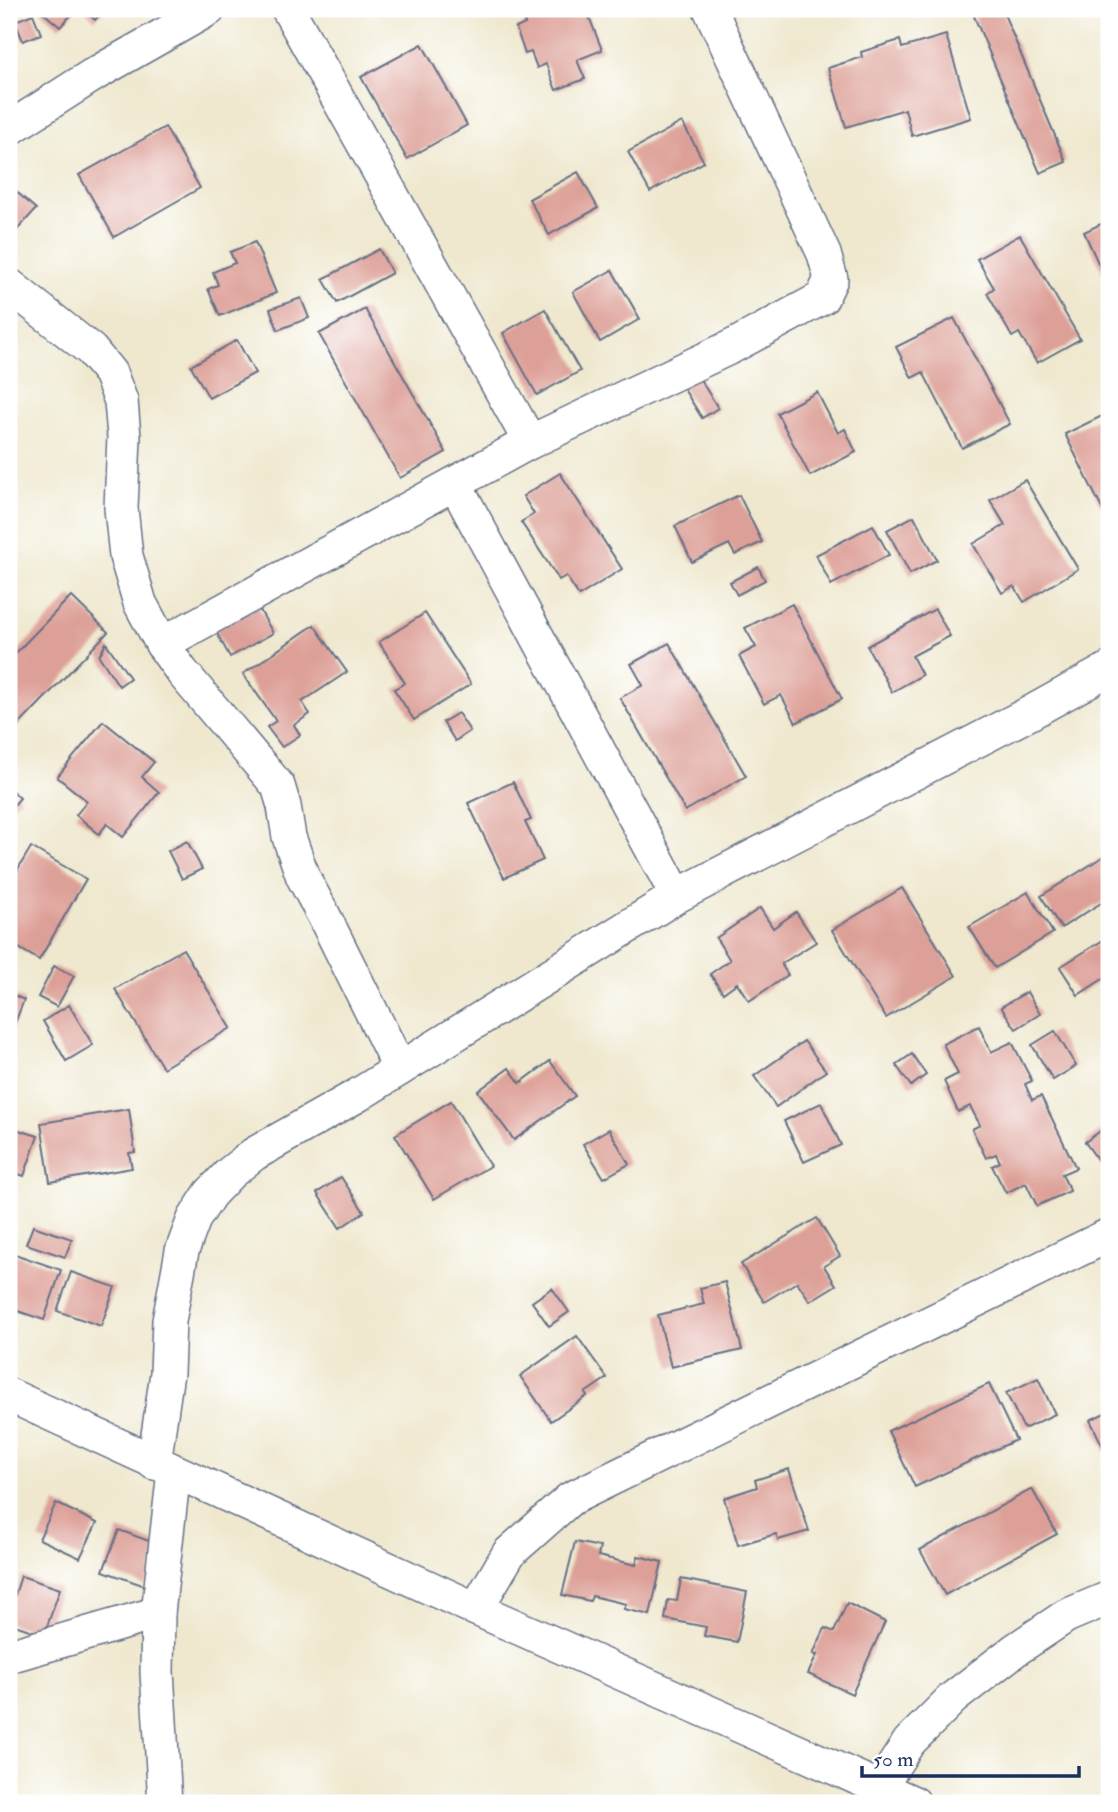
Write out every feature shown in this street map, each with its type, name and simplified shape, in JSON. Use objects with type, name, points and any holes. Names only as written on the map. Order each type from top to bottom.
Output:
[{"type":"street","points":[[9,129],[93,75],[209,9]]},
{"type":"street","points":[[288,9],[530,442]]},
{"type":"street","points":[[162,644],[530,442],[733,346],[822,298],[831,279],[824,254],[710,9]]},
{"type":"street","points":[[9,285],[91,350],[110,373],[121,401],[124,437],[121,508],[126,556],[139,603],[162,644],[182,672],[278,786],[289,837],[303,877],[400,1069]]},
{"type":"street","points":[[455,484],[677,896]]},
{"type":"street","points":[[164,1803],[157,1672],[170,1321],[182,1251],[194,1219],[210,1194],[254,1154],[358,1095],[677,896],[1031,713],[1109,669]]},
{"type":"street","points":[[476,1609],[509,1553],[570,1499],[1109,1235]]},
{"type":"street","points":[[9,1395],[476,1609],[914,1803]]},
{"type":"street","points":[[878,1788],[909,1742],[953,1698],[1015,1650],[1066,1616],[1109,1598]]},
{"type":"street","points":[[9,1656],[158,1613]]},
{"type":"building","points":[[39,9],[77,9],[60,27]]},
{"type":"building","points":[[83,9],[105,9],[95,20]]},
{"type":"building","points":[[519,9],[586,9],[602,50],[577,60],[585,79],[556,90],[546,64],[537,68],[531,52],[525,54],[516,28],[525,24]]},
{"type":"building","points":[[971,9],[1002,9],[1066,162],[1040,173]]},
{"type":"building","points":[[33,14],[41,34],[23,41],[15,21]]},
{"type":"building","points":[[946,35],[971,118],[912,136],[905,109],[846,127],[828,68],[862,57],[861,52],[900,40],[902,48]]},
{"type":"building","points":[[422,44],[467,125],[407,159],[361,77]]},
{"type":"building","points":[[682,122],[704,162],[650,192],[628,152]]},
{"type":"building","points":[[165,127],[200,188],[114,237],[79,175]]},
{"type":"building","points":[[578,172],[598,208],[549,235],[529,199]]},
{"type":"building","points":[[9,185],[36,209],[9,239]]},
{"type":"building","points":[[1109,220],[1109,287],[1084,232]]},
{"type":"building","points":[[1020,235],[1080,339],[1037,363],[1019,333],[1012,337],[987,293],[994,288],[977,259]]},
{"type":"building","points":[[255,242],[276,293],[220,316],[208,289],[218,285],[213,272],[235,263],[230,252]]},
{"type":"building","points":[[379,249],[392,273],[337,303],[323,279]]},
{"type":"building","points":[[612,270],[640,319],[600,342],[573,292]]},
{"type":"building","points":[[301,298],[309,318],[278,330],[270,309]]},
{"type":"building","points":[[365,309],[446,452],[400,478],[319,334]]},
{"type":"building","points":[[545,309],[580,371],[537,395],[503,333]]},
{"type":"building","points":[[954,318],[1010,424],[962,448],[923,372],[912,378],[896,347]]},
{"type":"building","points":[[237,340],[255,373],[209,398],[191,366]]},
{"type":"building","points":[[698,376],[718,408],[702,418],[682,386]]},
{"type":"building","points":[[817,392],[838,433],[845,429],[856,452],[810,476],[777,413]]},
{"type":"building","points":[[1108,413],[1109,415],[1109,523],[1065,434]]},
{"type":"building","points":[[560,473],[622,569],[579,596],[566,576],[559,580],[521,522],[534,514],[523,496]]},
{"type":"building","points":[[1025,480],[1078,569],[1024,602],[1014,586],[1002,593],[973,544],[1005,525],[990,500]]},
{"type":"building","points":[[739,495],[762,542],[735,555],[729,544],[692,562],[675,526]]},
{"type":"building","points":[[914,516],[937,560],[910,574],[887,530]]},
{"type":"building","points":[[873,525],[889,555],[831,585],[816,555]]},
{"type":"building","points":[[758,567],[765,580],[737,595],[730,582]]},
{"type":"building","points":[[71,596],[108,632],[15,729],[9,723],[9,660]]},
{"type":"building","points":[[792,604],[842,699],[796,723],[781,695],[764,704],[739,656],[756,647],[745,628]]},
{"type":"building","points":[[258,607],[273,633],[230,657],[215,630]]},
{"type":"building","points":[[935,609],[950,636],[912,656],[922,675],[892,692],[867,646]]},
{"type":"building","points":[[425,613],[471,684],[414,720],[394,689],[405,683],[379,642]]},
{"type":"building","points":[[314,625],[347,672],[302,702],[310,714],[294,725],[300,735],[282,747],[267,727],[276,721],[243,674]]},
{"type":"building","points":[[106,643],[130,678],[119,686],[99,656]]},
{"type":"building","points":[[669,643],[746,776],[685,811],[620,698],[643,685],[631,664]]},
{"type":"building","points":[[458,713],[470,731],[455,741],[443,722]]},
{"type":"building","points":[[103,721],[154,762],[142,777],[159,792],[123,837],[107,824],[99,834],[76,815],[87,801],[57,777]]},
{"type":"building","points":[[513,782],[531,820],[525,822],[543,860],[504,878],[468,803]]},
{"type":"building","points":[[9,788],[20,798],[9,811]]},
{"type":"building","points":[[187,841],[202,869],[182,879],[168,851]]},
{"type":"building","points":[[31,847],[86,879],[39,960],[9,942],[9,871],[15,874]]},
{"type":"building","points":[[1109,853],[1109,898],[1061,928],[1041,896]]},
{"type":"building","points":[[902,888],[956,976],[886,1018],[832,930]]},
{"type":"building","points":[[1028,892],[1053,933],[995,968],[969,927]]},
{"type":"building","points":[[760,908],[773,928],[796,912],[816,942],[781,964],[788,975],[749,1001],[737,983],[723,993],[710,974],[730,960],[716,938]]},
{"type":"building","points":[[1108,937],[1109,975],[1078,995],[1060,967]]},
{"type":"building","points":[[183,949],[231,1028],[163,1068],[115,989]]},
{"type":"building","points":[[54,966],[74,976],[57,1007],[38,997]]},
{"type":"building","points":[[1027,992],[1040,1014],[1016,1029],[1001,1007]]},
{"type":"building","points":[[9,993],[24,1000],[9,1038]]},
{"type":"building","points":[[69,1005],[93,1045],[66,1061],[43,1021]]},
{"type":"building","points":[[979,1026],[991,1052],[1012,1042],[1032,1081],[1025,1084],[1032,1100],[1041,1096],[1076,1168],[1062,1174],[1070,1191],[1037,1206],[1026,1183],[1006,1193],[992,1166],[1000,1162],[996,1154],[986,1158],[972,1129],[980,1125],[970,1106],[958,1112],[944,1081],[958,1074],[943,1044]]},
{"type":"building","points":[[1055,1031],[1076,1066],[1053,1080],[1032,1045]]},
{"type":"building","points":[[804,1041],[826,1071],[776,1107],[754,1076]]},
{"type":"building","points":[[912,1054],[926,1075],[911,1086],[896,1065]]},
{"type":"building","points":[[550,1061],[575,1096],[514,1140],[478,1091],[509,1068],[520,1083]]},
{"type":"building","points":[[451,1101],[490,1166],[434,1199],[395,1135]]},
{"type":"building","points":[[821,1103],[841,1145],[804,1162],[784,1121]]},
{"type":"building","points":[[129,1109],[135,1152],[129,1153],[132,1168],[50,1182],[41,1123]]},
{"type":"building","points":[[1109,1125],[1109,1176],[1085,1142]]},
{"type":"building","points":[[9,1127],[38,1136],[24,1176],[9,1171]]},
{"type":"building","points":[[609,1129],[629,1164],[604,1178],[583,1144]]},
{"type":"building","points":[[341,1177],[364,1212],[340,1228],[317,1193]]},
{"type":"building","points":[[817,1218],[840,1256],[824,1266],[836,1285],[810,1301],[797,1282],[764,1302],[741,1264]]},
{"type":"building","points":[[33,1226],[72,1239],[65,1257],[26,1244]]},
{"type":"building","points":[[9,1252],[61,1270],[44,1320],[9,1308]]},
{"type":"building","points":[[71,1272],[115,1287],[101,1326],[57,1311]]},
{"type":"building","points":[[725,1282],[742,1350],[671,1367],[658,1315],[704,1304],[700,1288]]},
{"type":"building","points":[[552,1288],[569,1312],[549,1326],[532,1302]]},
{"type":"building","points":[[577,1336],[607,1378],[551,1421],[520,1376]]},
{"type":"building","points":[[1038,1378],[1055,1414],[1024,1429],[1006,1393]]},
{"type":"building","points":[[989,1384],[1016,1440],[915,1487],[888,1431]]},
{"type":"building","points":[[1109,1411],[1109,1459],[1090,1420]]},
{"type":"building","points":[[789,1469],[809,1531],[778,1540],[776,1534],[738,1545],[724,1498],[757,1487],[755,1480]]},
{"type":"building","points":[[1032,1489],[1057,1534],[945,1595],[920,1550]]},
{"type":"building","points":[[56,1503],[97,1523],[80,1558],[39,1539]]},
{"type":"building","points":[[119,1530],[160,1545],[145,1586],[103,1571]]},
{"type":"building","points":[[575,1542],[600,1547],[598,1556],[636,1565],[638,1556],[662,1562],[650,1615],[624,1609],[626,1604],[592,1596],[590,1601],[562,1595]]},
{"type":"building","points":[[21,1576],[60,1589],[44,1635],[9,1623],[9,1613]]},
{"type":"building","points":[[681,1579],[747,1592],[737,1642],[704,1636],[706,1627],[665,1619],[668,1600],[677,1601]]},
{"type":"building","points":[[847,1603],[885,1622],[852,1694],[808,1674],[817,1655],[813,1654],[825,1628],[834,1632]]}]
